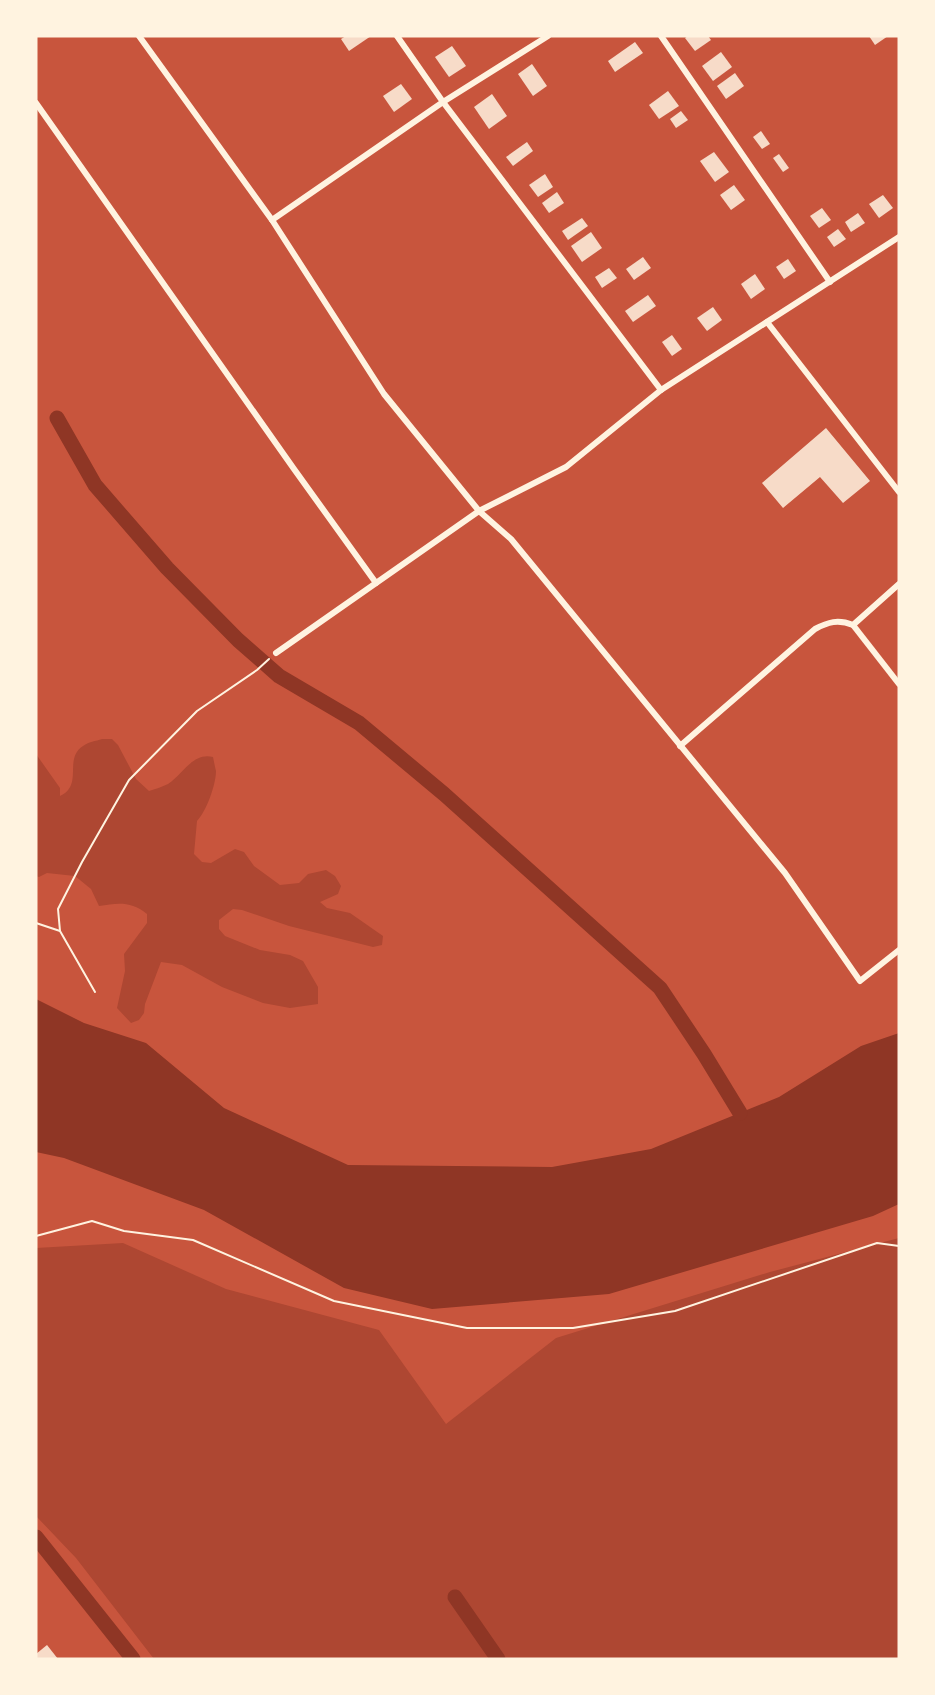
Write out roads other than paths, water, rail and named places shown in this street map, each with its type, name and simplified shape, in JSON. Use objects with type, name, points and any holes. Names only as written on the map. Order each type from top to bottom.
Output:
[{"type":"street","points":[[139,36],[272,220],[384,394],[479,511],[511,539],[785,873],[860,981],[899,950]]},
{"type":"street","points":[[397,36],[443,102],[661,390]]},
{"type":"street","points":[[272,220],[443,102],[548,36]]},
{"type":"street","points":[[661,36],[830,282]]},
{"type":"street","points":[[36,103],[376,583]]},
{"type":"street","points":[[276,653],[479,511],[566,467],[661,390],[899,237]]},
{"type":"street","points":[[767,322],[899,492]]},
{"type":"street","points":[[853,625],[899,584]]},
{"type":"street","points":[[680,746],[815,629],[828,622],[844,621],[853,625],[899,684]]},
{"type":"waterway","points":[[57,418],[95,485],[167,568],[238,640],[279,676],[359,723],[444,794],[660,988],[740,1113]]},
{"type":"waterway","points":[[36,1537],[133,1659]]},
{"type":"waterway","points":[[455,1597],[498,1659]]}]
